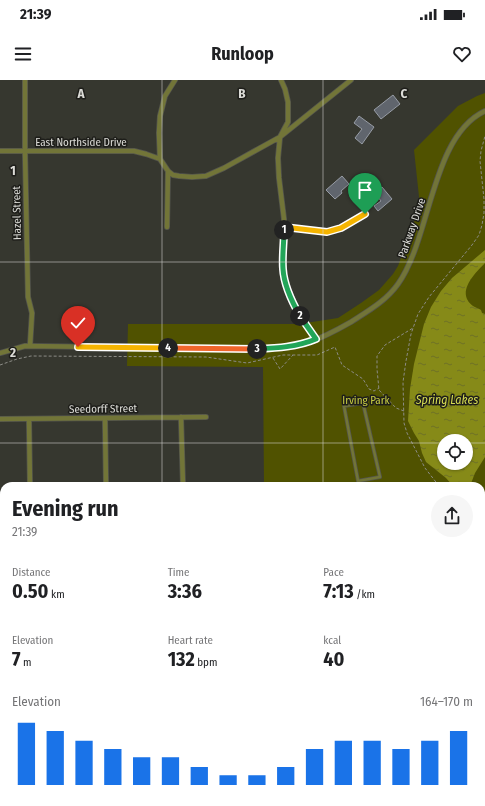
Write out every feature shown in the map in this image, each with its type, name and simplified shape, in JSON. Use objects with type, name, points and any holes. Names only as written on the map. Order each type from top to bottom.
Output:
[{"type":"street","name":"Hazel Street","points":[[25,80],[28,297],[32,314],[30,346]]},
{"type":"street","points":[[175,80],[165,96],[160,116],[160,159],[168,171],[173,175],[192,177],[206,176],[224,168],[280,137],[351,80]]},
{"type":"street","points":[[281,80],[286,89],[288,102],[288,122],[280,137],[278,158],[284,227],[283,269],[285,282],[296,308],[316,339]]},
{"type":"street","name":"Parkway Drive","points":[[1,351],[24,346],[276,348],[307,343],[340,328],[371,309],[391,293],[398,284],[414,253],[440,169],[448,151],[463,128],[471,120],[485,111]]},
{"type":"street","name":"East Northside Drive","points":[[0,151],[134,151],[160,159]]},
{"type":"street","points":[[168,171],[168,227]]},
{"type":"street","points":[[284,227],[327,232],[341,228],[365,214]]},
{"type":"street","points":[[181,417],[182,482]]},
{"type":"street","name":"Seedorff Street","points":[[0,419],[206,417]]},
{"type":"street","points":[[105,418],[106,482]]},
{"type":"street","points":[[29,419],[30,482]]},
{"type":"lane","points":[[363,402],[380,477],[358,481],[344,406],[363,402]]},
{"type":"path","points":[[436,482],[425,468],[406,433],[404,423],[403,382],[411,334],[418,314],[428,297],[479,235],[484,213],[480,161],[485,136]]},
{"type":"path","points":[[404,411],[396,408],[379,390],[377,356],[384,345],[414,327]]},
{"type":"path","points":[[0,365],[31,356],[206,357],[247,363],[283,355],[317,355],[335,347],[342,365],[363,379],[369,389],[374,391],[379,388]]},
{"type":"path","points":[[273,358],[280,369],[293,355]]},
{"type":"green space","name":"Irving Park","points":[[485,93],[485,482],[264,482],[263,367],[127,366],[128,324],[299,324],[338,318],[379,290],[398,266],[420,206],[414,150],[458,106]]},
{"type":"water","name":"Spring Lakes","points":[[485,250],[485,263],[476,272],[468,283],[466,289],[468,301],[485,314],[485,457],[475,473],[472,482],[450,482],[426,462],[419,441],[408,421],[410,389],[414,364],[424,324],[431,307],[441,291],[452,278]]},
{"type":"building","points":[[393,95],[400,104],[381,119],[374,110]]},
{"type":"building","points":[[359,116],[374,127],[362,144],[355,138],[362,129],[354,123]]},
{"type":"building","points":[[342,176],[349,184],[335,199],[326,190]]},
{"type":"building","points":[[382,187],[392,199],[378,211],[374,206],[381,201],[375,193]]},
{"type":"route","points":[[78,347],[253,349],[293,346],[307,343],[316,339],[296,308],[285,282],[283,269],[284,227],[327,232],[341,228],[365,214]]}]
